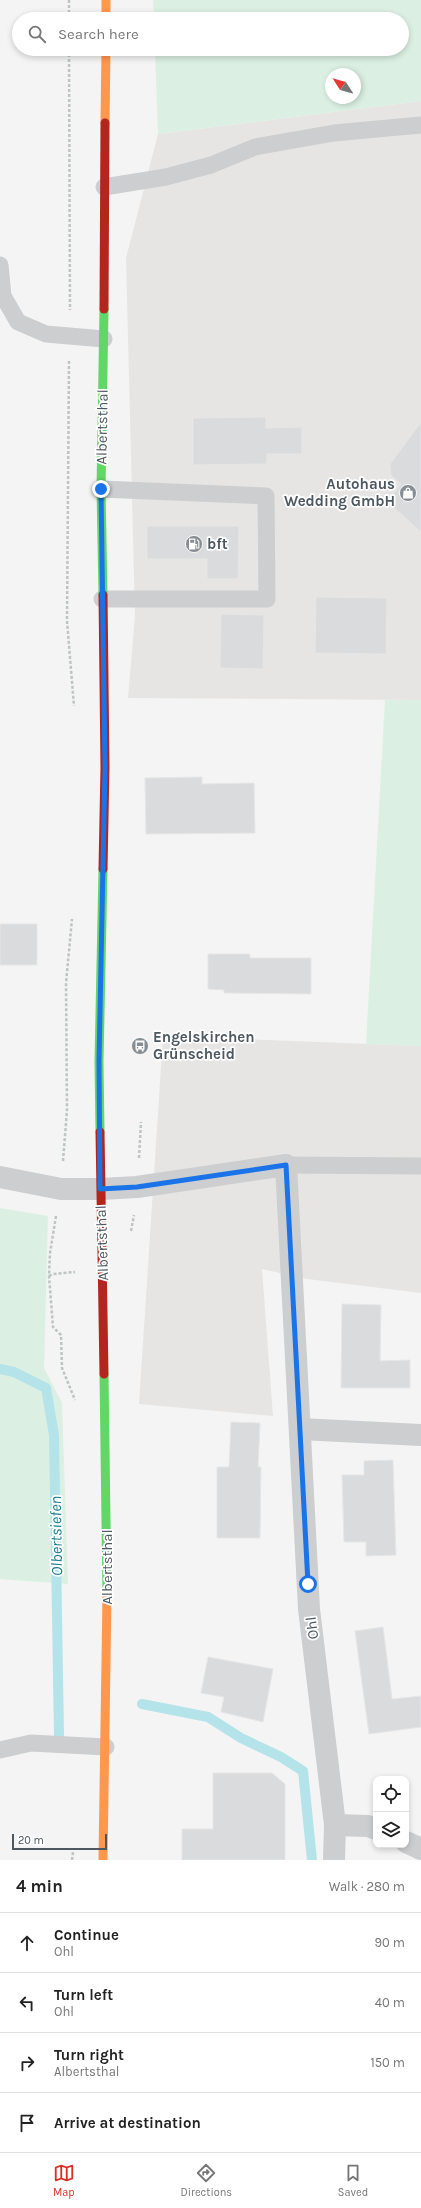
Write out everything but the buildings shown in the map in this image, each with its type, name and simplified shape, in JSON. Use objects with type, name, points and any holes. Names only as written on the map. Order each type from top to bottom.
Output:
[{"type":"main road","points":[[106,0],[106,12]]},
{"type":"main road","name":"Albertsthal","points":[[103,1860],[106,1747],[107,1588],[99,1062],[105,767],[101,489],[104,339],[106,56]]},
{"type":"street","points":[[0,1177],[61,1189],[100,1189],[137,1187],[286,1165]]},
{"type":"street","name":"Ohl","points":[[286,1165],[310,1609],[335,1825],[334,1860]]},
{"type":"street","points":[[300,1429],[421,1435]]},
{"type":"street","points":[[335,1825],[368,1826],[373,1828]]},
{"type":"street","points":[[409,1843],[421,1849]]},
{"type":"lane","points":[[104,187],[166,176],[211,165],[255,147],[334,133],[421,124]]},
{"type":"lane","points":[[0,264],[2,296],[18,322],[46,334],[104,339]]},
{"type":"lane","points":[[101,489],[266,496],[267,599],[102,599]]},
{"type":"lane","points":[[286,1165],[421,1166]]},
{"type":"lane","points":[[0,1750],[31,1743],[106,1747]]},
{"type":"path","points":[[69,0],[69,12]]},
{"type":"path","points":[[69,56],[70,336],[67,621],[74,710]]},
{"type":"path","points":[[72,917],[66,983],[67,1110],[61,1189],[50,1253],[49,1276],[53,1328],[61,1335],[62,1368],[77,1404]]},
{"type":"path","points":[[137,1187],[141,1122]]},
{"type":"path","points":[[72,1860],[74,1846]]},
{"type":"shaded area","points":[[421,101],[421,700],[128,698],[135,616],[126,258],[158,134]]},
{"type":"shaded area","points":[[163,1036],[421,1046],[421,1293],[307,1279],[262,1269],[273,1416],[139,1404]]},
{"type":"green space","points":[[153,0],[421,0],[421,101],[158,134],[155,56],[409,56],[409,12],[154,12]]},
{"type":"green space","points":[[385,700],[421,700],[421,1046],[366,1044]]},
{"type":"green space","points":[[0,1208],[48,1216],[44,1368],[62,1403],[68,1584],[0,1579]]},
{"type":"waterway","name":"Olbertsiefen","points":[[0,1369],[14,1372],[46,1388],[54,1435],[59,1736]]},
{"type":"waterway","name":"Olbertsiefen","points":[[142,1704],[208,1717],[241,1738],[281,1757],[303,1771],[312,1860]]},
{"type":"traffic: fast","points":[[103,595],[101,489],[104,309]]},
{"type":"traffic: fast","points":[[100,1132],[99,1062],[103,869]]},
{"type":"traffic: fast","points":[[104,1374],[107,1594]]},
{"type":"traffic: slow","points":[[106,0],[106,12]]},
{"type":"traffic: slow","points":[[105,123],[106,56]]},
{"type":"traffic: slow","points":[[103,1860],[107,1594]]},
{"type":"traffic: jam","points":[[104,309],[105,123]]},
{"type":"traffic: jam","points":[[103,595],[105,767],[103,869]]},
{"type":"traffic: jam","points":[[100,1132],[104,1374]]},
{"type":"place","name":"Autohaus Wedding GmbH","points":[[408,493]]},
{"type":"place","name":"bft","points":[[194,544]]},
{"type":"place","name":"Engelskirchen Grünscheid","points":[[140,1046]]},
{"type":"route","points":[[101,489],[105,767],[100,953],[100,1189],[137,1187],[286,1165],[308,1584]]}]
